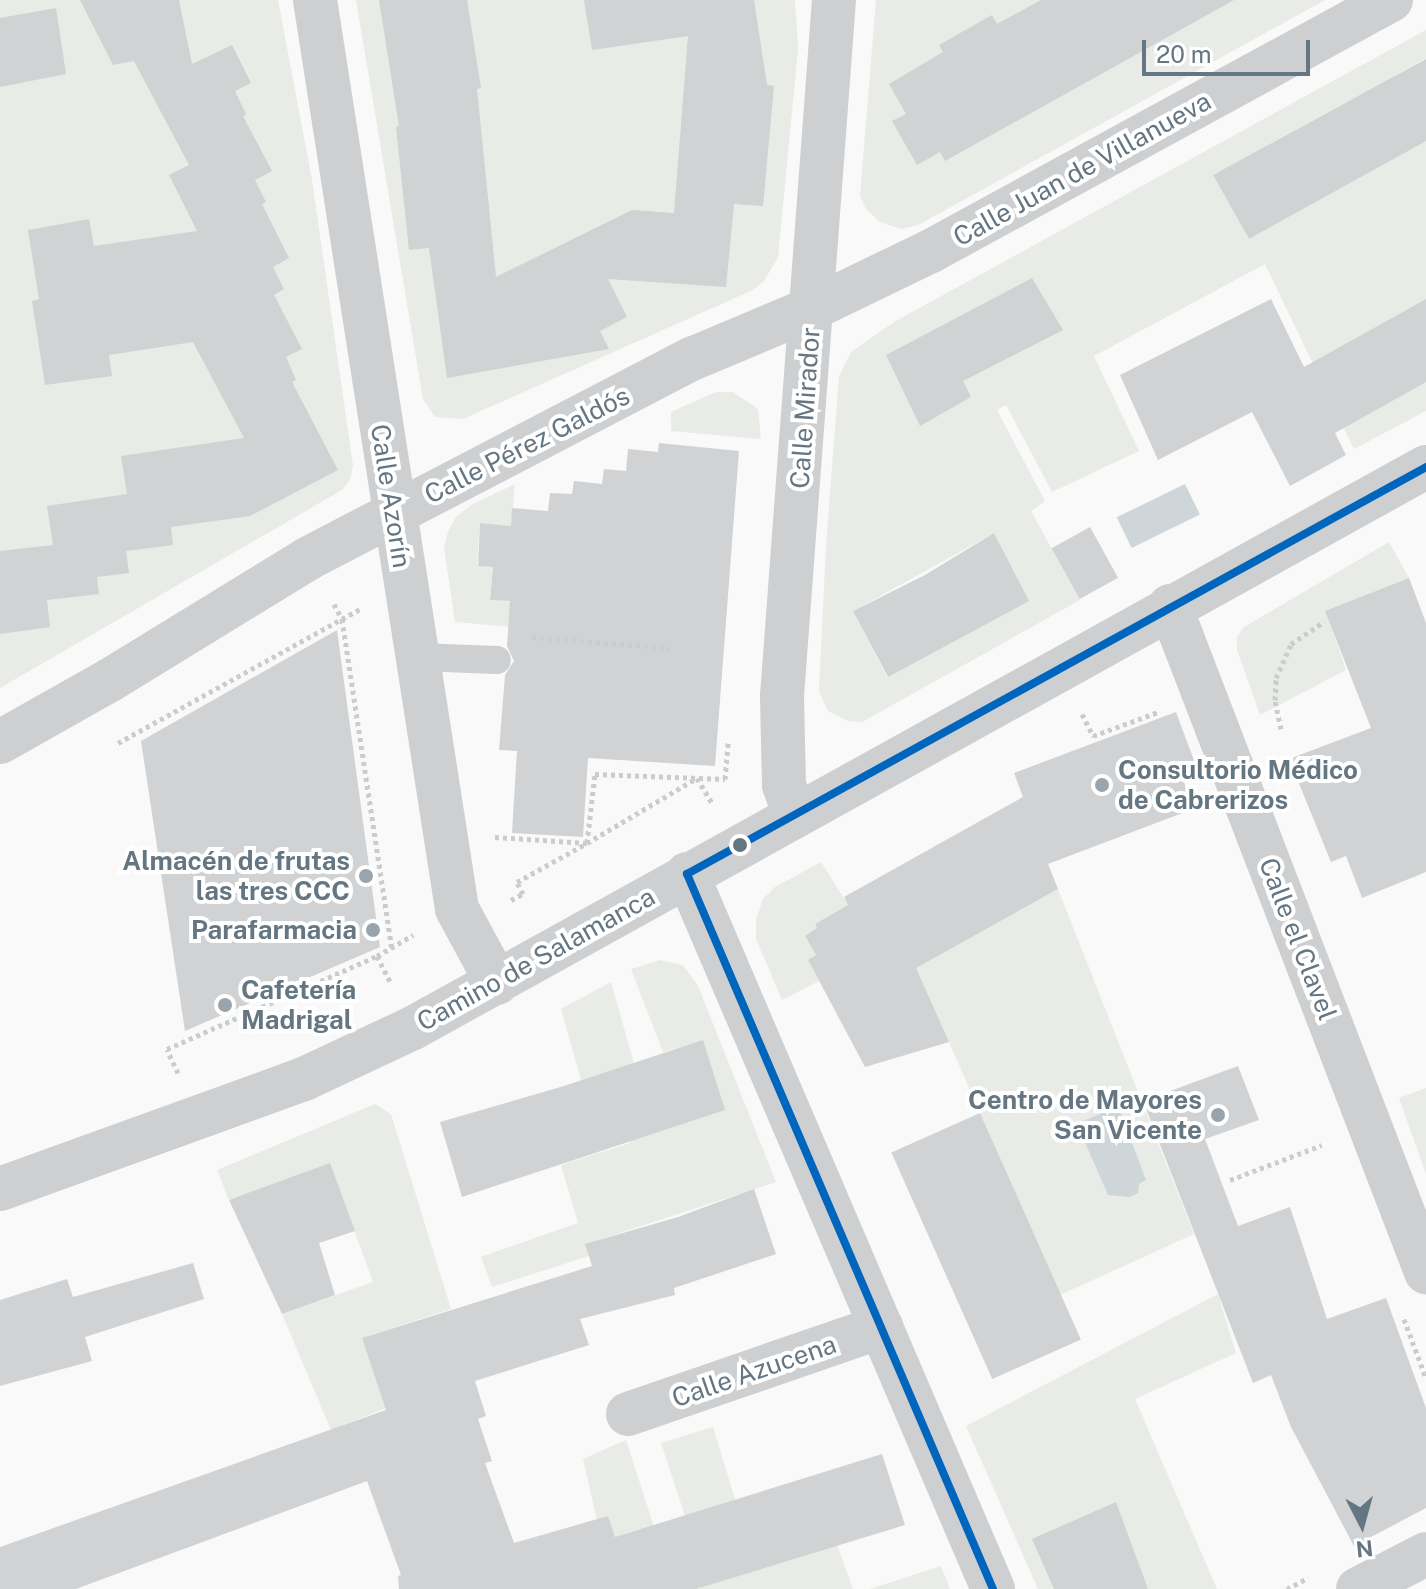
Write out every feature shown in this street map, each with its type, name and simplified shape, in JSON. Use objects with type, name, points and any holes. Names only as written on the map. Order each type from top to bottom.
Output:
[{"type":"street","name":"Calle Azorín","points":[[315,0],[457,909],[497,983]]},
{"type":"street","name":"Calle Mirador","points":[[794,814],[784,785],[782,696],[834,0]]},
{"type":"street","name":"Calle Juan de Villanueva","points":[[813,308],[931,251],[1391,0]]},
{"type":"street","name":"Calle Pérez Galdós","points":[[0,742],[110,680],[309,558],[694,358],[813,308]]},
{"type":"street","name":"Camino de Salamanca","points":[[0,1189],[201,1119],[304,1079],[497,983],[794,814],[1426,467]]},
{"type":"street","name":"Calle el Clavel","points":[[1170,606],[1412,1288]]},
{"type":"street","points":[[687,874],[993,1589]]},
{"type":"street","name":"Calle Azucena","points":[[628,1414],[881,1327]]},
{"type":"street","points":[[1358,1589],[1426,1554]]},
{"type":"lane","points":[[418,657],[497,660]]},
{"type":"path","points":[[118,743],[342,619],[392,948]]},
{"type":"path","points":[[1281,729],[1275,700],[1276,678],[1291,644],[1324,622]]},
{"type":"path","points":[[527,636],[670,648]]},
{"type":"path","points":[[1092,703],[1080,710],[1093,736]]},
{"type":"path","points":[[587,843],[595,774],[725,779],[729,737]]},
{"type":"path","points":[[697,778],[717,813]]},
{"type":"path","points":[[500,895],[508,902],[523,894],[517,882],[697,778]]},
{"type":"path","points":[[494,827],[495,837],[587,843]]},
{"type":"path","points":[[201,1119],[167,1049],[377,956]]},
{"type":"path","points":[[1230,1180],[1331,1142]]},
{"type":"path","points":[[1412,1288],[1426,1378]]},
{"type":"shaded area","points":[[0,0],[278,0],[312,180],[353,466],[350,480],[342,490],[0,688]]},
{"type":"shaded area","points":[[356,0],[795,0],[798,49],[778,257],[764,281],[753,290],[463,419],[435,417],[423,399]]},
{"type":"shaded area","points":[[876,0],[1325,0],[918,225],[901,229],[880,222],[866,209],[860,196]]},
{"type":"shaded area","points":[[1426,30],[1426,58],[1396,75],[1426,128],[1426,299],[1336,350],[1426,382],[1426,411],[1354,449],[1265,264],[1094,356],[1139,451],[1052,492],[1006,405],[997,410],[1045,501],[1031,511],[1080,600],[862,722],[848,721],[828,711],[819,691],[839,376],[851,352],[894,322]],"holes":[[[1352,99],[1387,162],[1249,239],[1213,175]],[[994,533],[1028,601],[887,677],[853,611]]]},
{"type":"shaded area","points":[[716,392],[733,392],[758,409],[761,439],[671,431],[671,412]]},
{"type":"shaded area","points":[[515,484],[511,526],[480,523],[477,565],[493,567],[490,600],[540,604],[538,629],[455,622],[444,547],[448,532],[455,518],[471,505]]},
{"type":"shaded area","points":[[1185,484],[1200,515],[1132,548],[1117,517]]},
{"type":"shaded area","points":[[1389,542],[1409,578],[1326,611],[1346,670],[1260,715],[1237,650],[1237,637],[1244,627]]},
{"type":"shaded area","points":[[821,862],[848,905],[815,924],[817,928],[805,936],[816,955],[808,960],[819,981],[782,1000],[756,939],[756,920],[763,899],[775,887]]},
{"type":"shaded area","points":[[1058,889],[1194,1234],[1060,1295],[941,1024],[891,980]]},
{"type":"shaded area","points":[[660,960],[683,965],[698,986],[776,1182],[586,1244],[589,1256],[492,1287],[481,1257],[578,1223],[561,1165],[630,1143],[608,1072],[581,1080],[561,1009],[611,982],[653,1131],[724,1110],[703,1041],[663,1052],[631,969]]},
{"type":"shaded area","points":[[1426,1088],[1426,1174],[1399,1098]]},
{"type":"shaded area","points":[[375,1104],[391,1114],[451,1309],[362,1338],[386,1408],[331,1430],[282,1314],[373,1282],[330,1164],[229,1200],[217,1170]]},
{"type":"shaded area","points":[[1118,1106],[1146,1180],[1139,1184],[1138,1193],[1130,1197],[1108,1195],[1077,1124]]},
{"type":"shaded area","points":[[1218,1294],[1236,1353],[1135,1399],[1217,1589],[1038,1589],[966,1426]]},
{"type":"shaded area","points":[[713,1427],[756,1568],[837,1545],[853,1589],[696,1589],[685,1516],[661,1443]]},
{"type":"shaded area","points":[[626,1440],[674,1589],[658,1589],[639,1529],[615,1537],[608,1517],[597,1520],[583,1459]]},
{"type":"shaded area","points":[[941,1566],[950,1589],[870,1589]]},
{"type":"building","points":[[80,0],[179,0],[192,64],[232,45],[251,83],[235,91],[246,114],[243,116],[272,171],[255,180],[266,202],[262,204],[289,258],[273,267],[284,289],[274,295],[302,349],[286,357],[296,380],[292,382],[338,470],[250,516],[171,527],[173,545],[126,551],[129,573],[97,577],[99,594],[47,600],[50,627],[0,634],[0,551],[53,545],[47,506],[127,494],[121,456],[244,438],[193,342],[109,355],[112,376],[45,385],[32,301],[39,299],[28,230],[89,219],[94,246],[197,231],[169,175],[189,165],[134,61],[113,65]]},
{"type":"building","points":[[379,0],[467,0],[481,88],[477,89],[496,277],[632,210],[674,213],[688,36],[592,50],[584,0],[754,0],[767,85],[774,86],[763,206],[734,204],[726,287],[608,279],[627,317],[600,331],[609,349],[447,378],[429,248],[409,250],[396,127],[399,126]]},
{"type":"building","points":[[1041,0],[1234,0],[945,161],[940,152],[917,165],[892,121],[906,114],[889,84],[943,52],[939,45],[992,15],[997,24]]},
{"type":"building","points":[[56,8],[66,74],[0,87],[0,18]]},
{"type":"building","points":[[1426,59],[1426,141],[1249,239],[1213,175]]},
{"type":"building","points":[[1032,278],[1063,330],[963,381],[971,397],[920,426],[886,355]]},
{"type":"building","points":[[1271,299],[1304,367],[1426,299],[1426,382],[1335,433],[1346,455],[1290,486],[1252,412],[1158,460],[1120,375]]},
{"type":"building","points":[[659,443],[739,451],[715,766],[588,758],[583,837],[512,833],[517,751],[499,750],[505,675],[514,661],[507,646],[510,601],[490,600],[493,567],[478,566],[480,523],[511,526],[512,508],[548,511],[550,493],[572,494],[574,481],[602,484],[604,469],[626,471],[628,449],[658,452]]},
{"type":"building","points":[[1090,527],[1118,578],[1080,599],[1052,548]]},
{"type":"building","points":[[994,533],[1029,601],[888,677],[853,611],[925,575]]},
{"type":"building","points":[[1409,578],[1426,623],[1426,872],[1362,898],[1346,856],[1331,862],[1289,759],[1371,728],[1325,611]]},
{"type":"building","points":[[337,630],[380,947],[185,1031],[141,741]]},
{"type":"building","points":[[1176,712],[1195,763],[1179,768],[1193,809],[1048,864],[1058,889],[916,968],[949,1042],[865,1067],[808,960],[816,955],[805,936],[817,928],[815,924],[848,905],[844,897],[1023,797],[1014,773]]},
{"type":"building","points":[[703,1040],[725,1110],[462,1197],[440,1122],[564,1086]]},
{"type":"building","points":[[1238,1066],[1259,1120],[1205,1139],[1238,1226],[1290,1207],[1327,1319],[1386,1298],[1426,1408],[1426,1508],[1354,1546],[1291,1427],[1271,1375],[1253,1383],[1143,1101]]},
{"type":"building","points":[[980,1113],[1081,1340],[992,1379],[891,1152]]},
{"type":"building","points":[[330,1163],[355,1231],[319,1243],[335,1295],[282,1314],[229,1200]]},
{"type":"building","points":[[754,1189],[776,1254],[674,1288],[675,1295],[580,1319],[589,1345],[475,1381],[486,1416],[478,1419],[492,1461],[485,1463],[514,1543],[608,1516],[615,1537],[882,1454],[905,1525],[696,1589],[399,1589],[398,1576],[401,1575],[367,1481],[76,1589],[0,1589],[0,1547],[386,1410],[362,1338],[592,1266],[585,1244],[678,1217]]},
{"type":"building","points":[[193,1263],[204,1299],[85,1337],[92,1361],[0,1386],[0,1300],[67,1279],[73,1297]]},
{"type":"building","points":[[1116,1502],[1148,1589],[1054,1589],[1032,1539]]},
{"type":"transit line","points":[[993,1589],[687,874],[1426,467]]},
{"type":"place","name":"Consultorio Médico de Cabrerizos","points":[[1102,785]]},
{"type":"place","name":"Almacén de frutas las tres CCC","points":[[366,876]]},
{"type":"place","name":"Parafarmacia","points":[[373,930]]},
{"type":"place","name":"Cafetería Madrigal","points":[[225,1005]]},
{"type":"place","name":"Centro de Mayores San Vicente","points":[[1218,1115]]}]
